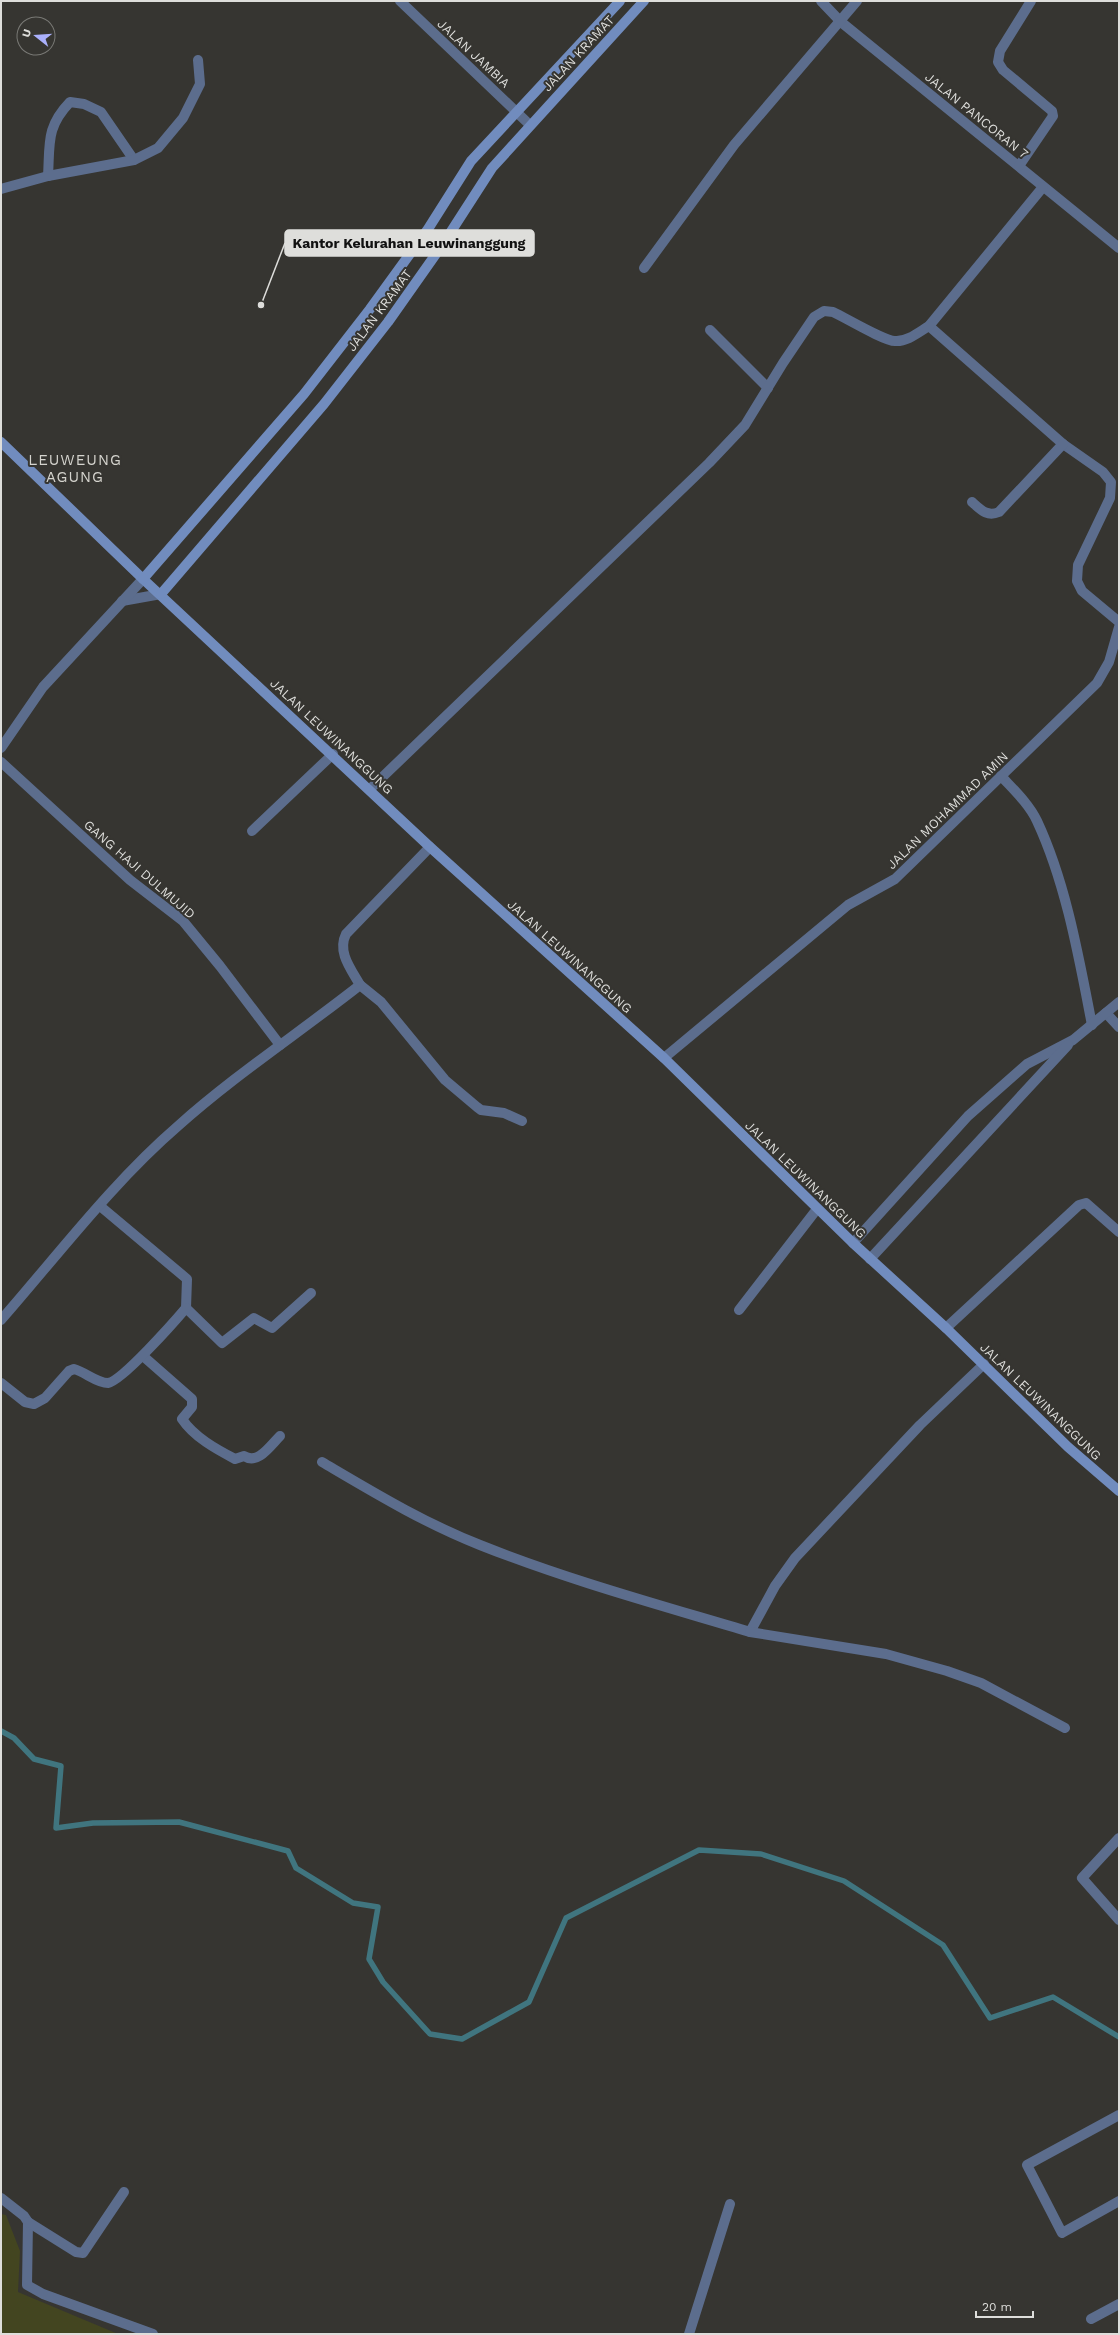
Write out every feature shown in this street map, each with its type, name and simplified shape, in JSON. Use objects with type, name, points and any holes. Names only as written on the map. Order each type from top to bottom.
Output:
[{"type":"main road","name":"JALAN KRAMAT","points":[[143,578],[304,394],[370,309],[428,229],[471,161],[620,1]]},
{"type":"main road","name":"JALAN KRAMAT","points":[[161,594],[319,410],[388,322],[443,244],[492,168],[644,1]]},
{"type":"main road","name":"JALAN LEUWINANGGUNG","points":[[1,442],[143,578],[333,754],[430,847],[664,1058],[817,1209],[984,1364],[1068,1447],[1119,1491]]},
{"type":"street","name":"JALAN JAMBIA","points":[[400,1],[530,125]]},
{"type":"street","name":"JALAN PANCORAN 7","points":[[821,1],[841,22],[1119,248]]},
{"type":"street","points":[[644,268],[734,145],[841,22],[857,1]]},
{"type":"street","points":[[1019,166],[1053,116],[1052,111],[1003,70],[998,62],[1000,51],[1031,1]]},
{"type":"street","points":[[1,189],[48,176],[134,160],[158,148],[183,118],[200,84],[198,60]]},
{"type":"street","points":[[48,176],[50,130],[57,115],[70,102],[84,104],[102,112],[134,160]]},
{"type":"street","points":[[370,789],[709,463],[745,425],[814,317],[824,311],[833,312],[894,342],[907,338],[928,326],[1043,187]]},
{"type":"street","points":[[928,326],[1063,444],[1102,472],[1111,482],[1110,498],[1078,565],[1077,581],[1082,591],[1119,622]]},
{"type":"street","points":[[710,330],[768,388]]},
{"type":"street","points":[[972,502],[984,512],[991,515],[999,512],[1063,444]]},
{"type":"street","points":[[1,748],[43,687],[143,578]]},
{"type":"street","points":[[122,601],[161,594]]},
{"type":"street","name":"JALAN MOHAMMAD AMIN","points":[[664,1058],[848,905],[895,879],[1097,683],[1109,662],[1119,627]]},
{"type":"street","points":[[252,831],[333,754]]},
{"type":"street","name":"GANG HAJI DULMUJID","points":[[1,762],[130,880],[183,921],[220,966],[280,1045]]},
{"type":"street","points":[[1001,776],[1020,797],[1037,820],[1045,841],[1066,905],[1092,1025]]},
{"type":"street","points":[[430,847],[346,934],[343,942],[344,956],[360,985],[381,1002],[445,1080],[481,1110],[504,1113],[522,1121]]},
{"type":"street","points":[[1,1320],[136,1166],[177,1126],[280,1045],[360,985]]},
{"type":"street","points":[[870,1259],[1073,1040],[1119,1002]]},
{"type":"street","points":[[1106,1013],[1119,1028]]},
{"type":"street","points":[[853,1243],[968,1116],[1027,1064],[1073,1040]]},
{"type":"street","points":[[946,1328],[1079,1206],[1086,1203],[1119,1232]]},
{"type":"street","points":[[1,1383],[25,1402],[37,1404],[45,1398],[69,1371],[78,1370],[109,1383],[143,1356],[186,1308],[187,1280],[100,1206]]},
{"type":"street","points":[[740,1310],[817,1209]]},
{"type":"street","points":[[186,1308],[222,1343],[254,1318],[272,1328],[311,1293]]},
{"type":"street","points":[[143,1356],[192,1399],[192,1407],[182,1419],[202,1440],[235,1458],[244,1456],[250,1459],[256,1459],[280,1436]]},
{"type":"street","points":[[750,1632],[775,1586],[795,1558],[920,1424],[984,1364]]},
{"type":"street","points":[[322,1462],[420,1518],[479,1545],[600,1588],[750,1632],[886,1654],[947,1671],[981,1683],[1066,1728]]},
{"type":"street","points":[[1119,1838],[1082,1878],[1119,1920]]},
{"type":"street","points":[[1119,2115],[1027,2165],[1062,2233],[1119,2201]]},
{"type":"street","points":[[1,2198],[24,2216],[28,2222],[76,2252],[83,2253],[124,2192]]},
{"type":"street","points":[[690,2334],[730,2204]]},
{"type":"street","points":[[28,2222],[27,2285],[44,2294],[153,2334]]},
{"type":"street","points":[[1091,2319],[1119,2304]]},
{"type":"green space","points":[[1,2214],[6,2215],[20,2251],[18,2292],[118,2334],[1,2334]]},
{"type":"waterway","points":[[1,1731],[14,1738],[34,1759],[61,1766],[56,1828],[93,1823],[179,1822],[288,1851],[296,1868],[353,1903],[378,1907],[369,1959],[383,1982],[430,2034],[462,2039],[529,2002],[566,1918],[699,1850],[761,1854],[844,1881],[943,1945],[990,2018],[1053,1997],[1119,2037]]},
{"type":"place","name":"Kantor Kelurahan Leuwinanggung","points":[[261,305]]},
{"type":"district","name":"LEUWEUNG AGUNG","points":[[75,468]]}]
